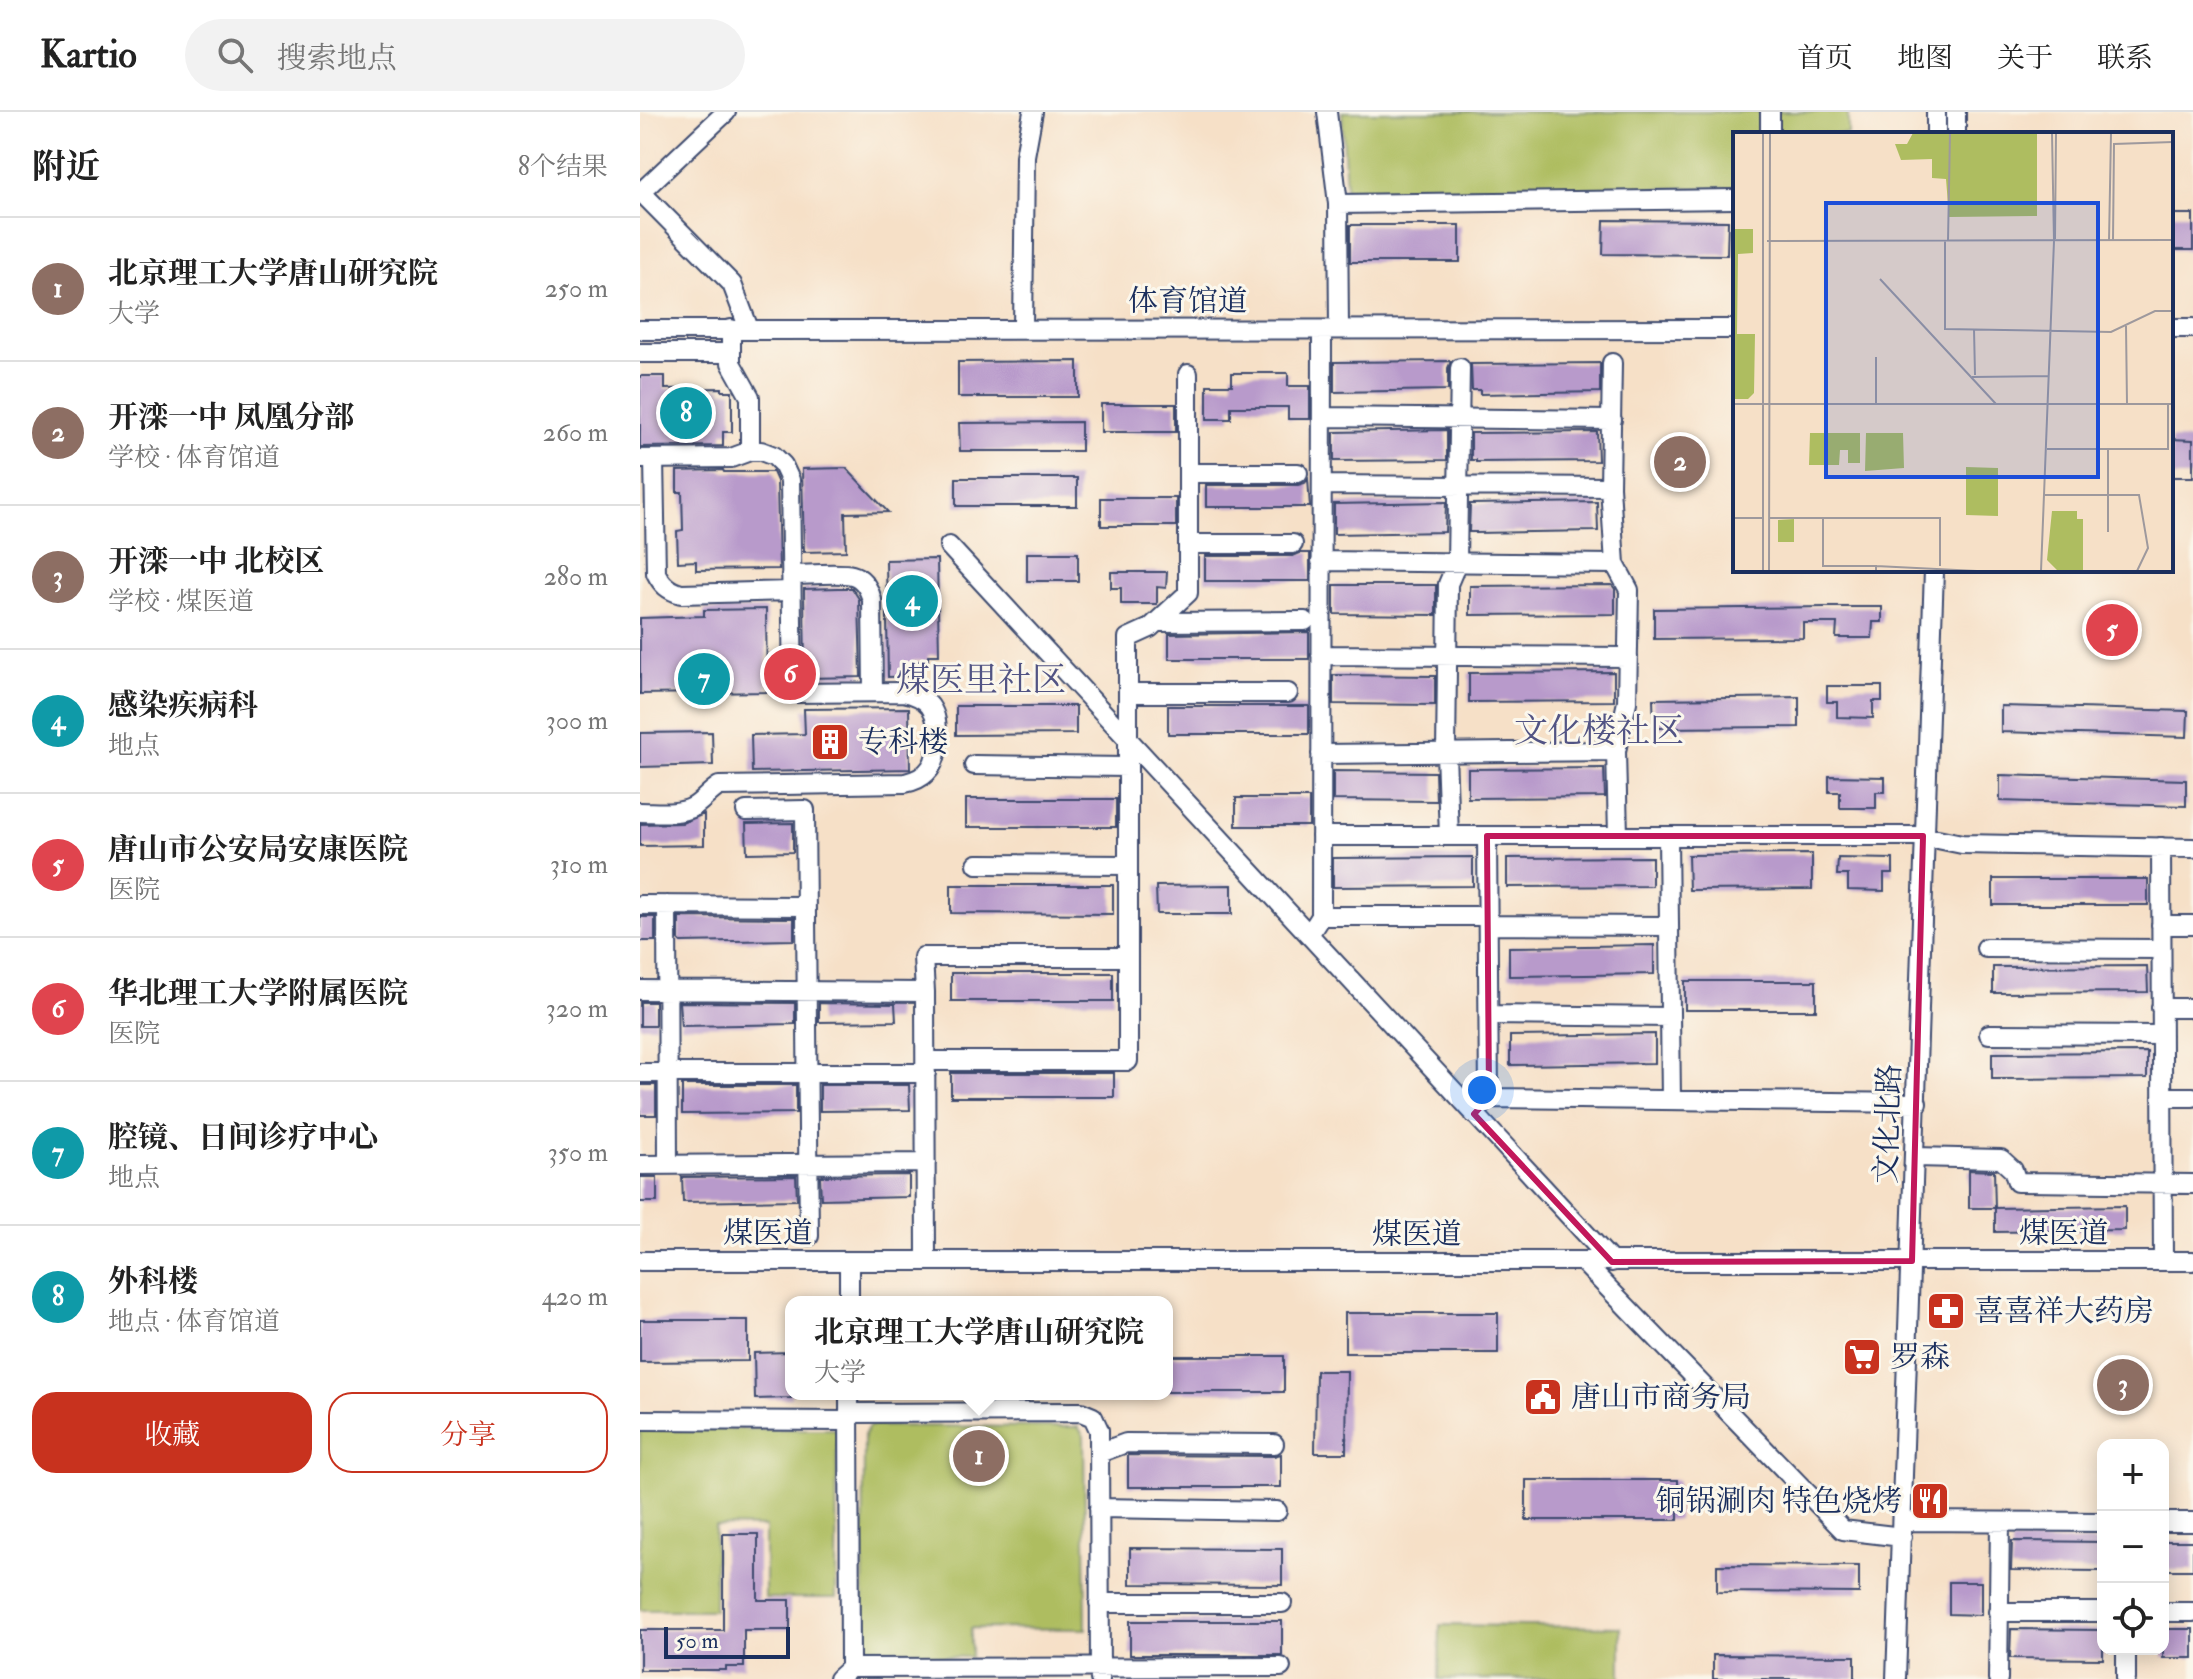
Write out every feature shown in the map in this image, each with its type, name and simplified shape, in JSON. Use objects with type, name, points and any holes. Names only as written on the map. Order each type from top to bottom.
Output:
[{"type":"street","points":[[726,112],[641,191],[732,284],[740,329],[731,353],[731,363],[750,397],[750,451]]},
{"type":"street","points":[[1023,329],[1025,156],[1033,112]]},
{"type":"street","points":[[1309,935],[1321,916],[1322,417],[1331,330],[1338,204],[1327,112]]},
{"type":"street","points":[[1338,204],[1733,199]]},
{"type":"street","name":"体育馆道","points":[[640,330],[1733,329]]},
{"type":"street","points":[[640,353],[731,353]]},
{"type":"street","points":[[1612,363],[1610,487],[1615,564],[1629,590],[1627,702],[1616,751],[1618,836]]},
{"type":"street","points":[[1449,836],[1446,753],[1448,584],[1457,563],[1460,368]]},
{"type":"street","points":[[640,1073],[807,1073],[1128,1061],[1128,638],[1150,628],[1188,593],[1188,374]]},
{"type":"street","points":[[1322,417],[1612,420]]},
{"type":"street","points":[[640,812],[681,812],[693,807],[719,786],[905,783],[923,777],[934,764],[937,752],[937,723],[931,708],[914,695],[903,692],[793,693],[791,583],[790,480],[783,465],[774,456],[761,451],[750,451],[731,458],[647,459],[656,573],[668,590],[681,594],[791,583],[852,575],[869,588],[872,600],[873,692]]},
{"type":"street","points":[[1188,473],[1298,473]]},
{"type":"street","points":[[1322,485],[1610,487]]},
{"type":"street","points":[[1188,544],[1293,544]]},
{"type":"street","points":[[949,546],[1612,1262]]},
{"type":"street","points":[[1321,561],[1615,564]]},
{"type":"street","name":"文化北路","points":[[1896,1679],[1934,572]]},
{"type":"street","points":[[1157,622],[1305,621]]},
{"type":"street","points":[[1321,655],[1628,657]]},
{"type":"street","points":[[1128,693],[1288,693]]},
{"type":"street","points":[[1321,754],[1616,751]]},
{"type":"street","points":[[974,765],[1128,767]]},
{"type":"street","points":[[746,811],[805,810],[809,1236]]},
{"type":"street","points":[[1321,836],[1923,836],[1962,844],[2193,848]]},
{"type":"street","points":[[1474,1114],[1489,1098],[1487,836]]},
{"type":"street","points":[[1668,836],[1671,1100]]},
{"type":"street","points":[[2161,847],[2163,1261]]},
{"type":"street","points":[[977,864],[1128,865]]},
{"type":"street","points":[[640,905],[805,906]]},
{"type":"street","points":[[667,905],[668,1165]]},
{"type":"street","points":[[1321,916],[1668,926]]},
{"type":"street","points":[[2161,925],[2193,925]]},
{"type":"street","points":[[1986,948],[2161,949]]},
{"type":"street","points":[[926,1261],[923,957],[1128,957]]},
{"type":"street","points":[[640,990],[925,992]]},
{"type":"street","points":[[2161,1008],[2193,1008]]},
{"type":"street","points":[[1489,1015],[1670,1017]]},
{"type":"street","points":[[1989,1034],[2162,1035]]},
{"type":"street","points":[[2162,1097],[2193,1097]]},
{"type":"street","points":[[1489,1098],[1917,1103]]},
{"type":"street","points":[[1915,1157],[2001,1159],[2013,1170],[2017,1182],[2193,1184]]},
{"type":"street","points":[[640,1165],[926,1163]]},
{"type":"street","name":"煤医道","points":[[640,1261],[2193,1261]]},
{"type":"street","points":[[849,1261],[849,1296]]},
{"type":"street","points":[[1583,1262],[1843,1530],[2000,1522],[2097,1522]]},
{"type":"street","points":[[849,1400],[844,1673],[1100,1674],[1281,1667]]},
{"type":"street","points":[[640,1420],[1081,1412],[1093,1417],[1099,1430],[1100,1674]]},
{"type":"street","points":[[1099,1453],[1126,1443],[1274,1444]]},
{"type":"street","points":[[1099,1508],[1277,1511]]},
{"type":"street","points":[[1998,1679],[2000,1522]]},
{"type":"street","points":[[2169,1522],[2193,1522]]},
{"type":"street","points":[[1099,1603],[1282,1603]]},
{"type":"street","points":[[1998,1612],[2097,1612]]},
{"type":"street","points":[[2169,1612],[2193,1612]]},
{"type":"street","points":[[2126,1655],[2126,1679]]},
{"type":"highlighted area","points":[[1487,836],[1923,836],[1912,1261],[1612,1262],[1474,1114],[1489,1098]]},
{"type":"green space","points":[[1342,112],[1848,112],[1848,132],[1733,132],[1733,188],[1346,191]]},
{"type":"green space","points":[[869,1426],[1078,1427],[1084,1436],[1086,1629],[971,1628],[971,1657],[880,1656],[871,1651],[863,1637],[864,1435]]},
{"type":"green space","points":[[640,1429],[837,1429],[836,1598],[765,1598],[765,1527],[715,1526],[714,1610],[640,1610]]},
{"type":"green space","points":[[1440,1625],[1621,1627],[1621,1679],[1439,1679]]},
{"type":"building","points":[[2173,214],[2193,214],[2193,250],[2173,250]]},
{"type":"building","points":[[1604,220],[1728,221],[1727,255],[1603,254]]},
{"type":"building","points":[[1350,225],[1460,225],[1460,262],[1350,262]]},
{"type":"building","points":[[1078,361],[1078,397],[958,397],[958,362]]},
{"type":"building","points":[[1451,361],[1448,390],[1334,392],[1334,362]]},
{"type":"building","points":[[1600,363],[1600,392],[1480,394],[1480,390],[1472,390],[1471,364]]},
{"type":"building","points":[[1232,373],[1288,373],[1288,386],[1310,386],[1310,419],[1288,419],[1288,407],[1231,407],[1231,419],[1207,419],[1207,385],[1232,385]]},
{"type":"building","points":[[640,376],[665,376],[665,389],[722,388],[722,391],[732,391],[732,432],[723,432],[723,446],[640,447]]},
{"type":"building","points":[[1101,404],[1176,404],[1176,432],[1101,432]]},
{"type":"building","points":[[1081,422],[1081,451],[960,451],[959,423]]},
{"type":"building","points":[[1447,430],[1447,460],[1334,461],[1334,432]]},
{"type":"building","points":[[1597,432],[1598,461],[1471,460],[1471,433]]},
{"type":"building","points":[[2173,439],[2193,440],[2193,477],[2173,477]]},
{"type":"building","points":[[846,468],[888,512],[845,513],[846,551],[804,552],[802,469]]},
{"type":"building","points":[[677,471],[773,472],[777,481],[779,569],[696,570],[696,561],[678,562],[677,531],[683,530],[682,492],[677,492]]},
{"type":"building","points":[[956,478],[1077,478],[1077,506],[956,506]]},
{"type":"building","points":[[1308,479],[1310,507],[1206,507],[1206,485],[1298,485]]},
{"type":"building","points":[[1101,498],[1176,498],[1176,526],[1101,526]]},
{"type":"building","points":[[1446,502],[1445,532],[1334,534],[1334,504]]},
{"type":"building","points":[[1597,502],[1598,531],[1469,532],[1470,504]]},
{"type":"building","points":[[1027,553],[1078,553],[1078,581],[1027,581]]},
{"type":"building","points":[[1310,553],[1310,581],[1205,581],[1205,556],[1293,556]]},
{"type":"building","points":[[937,559],[939,655],[928,655],[928,661],[913,661],[913,676],[888,677],[886,560]]},
{"type":"building","points":[[1111,572],[1167,572],[1166,588],[1157,587],[1157,604],[1121,604],[1121,588],[1111,588]]},
{"type":"building","points":[[1334,585],[1436,585],[1436,615],[1334,614]]},
{"type":"building","points":[[1612,585],[1615,589],[1615,614],[1470,615],[1470,586]]},
{"type":"building","points":[[852,588],[859,599],[861,677],[805,678],[804,589]]},
{"type":"building","points":[[1882,607],[1882,622],[1873,622],[1872,638],[1836,638],[1837,623],[1803,623],[1803,638],[1654,639],[1654,609]]},
{"type":"building","points":[[766,609],[767,692],[640,694],[640,618],[704,616],[704,610]]},
{"type":"building","points":[[1309,632],[1309,659],[1169,659],[1169,634]]},
{"type":"building","points":[[1614,672],[1614,701],[1469,702],[1469,673]]},
{"type":"building","points":[[1333,675],[1435,676],[1435,705],[1333,704]]},
{"type":"building","points":[[1827,686],[1882,686],[1882,701],[1873,701],[1873,718],[1837,717],[1837,702],[1827,702]]},
{"type":"building","points":[[1799,697],[1799,727],[1654,728],[1653,699]]},
{"type":"building","points":[[956,706],[1076,706],[1076,734],[956,735]]},
{"type":"building","points":[[1168,706],[1309,706],[1309,734],[1168,734]]},
{"type":"building","points":[[2001,706],[2188,711],[2187,737],[2001,732]]},
{"type":"building","name":"专科楼","points":[[909,708],[910,769],[752,772],[751,735],[805,734],[804,709]]},
{"type":"building","points":[[712,732],[713,765],[640,767],[640,733]]},
{"type":"building","points":[[1604,768],[1605,797],[1468,798],[1468,769]]},
{"type":"building","points":[[1333,771],[1435,772],[1436,801],[1333,800]]},
{"type":"building","points":[[2000,775],[2186,780],[2186,806],[2000,801]]},
{"type":"building","points":[[1829,776],[1885,777],[1885,792],[1876,792],[1876,808],[1840,808],[1840,792],[1829,792]]},
{"type":"building","points":[[1236,798],[1309,798],[1309,826],[1236,826]]},
{"type":"building","points":[[966,799],[1116,799],[1116,827],[966,827]]},
{"type":"building","points":[[704,814],[704,845],[640,846],[640,824],[682,823]]},
{"type":"building","points":[[793,823],[793,852],[747,853],[746,824]]},
{"type":"building","points":[[1812,854],[1812,889],[1689,890],[1688,855]]},
{"type":"building","points":[[1473,857],[1473,886],[1333,887],[1333,858]]},
{"type":"building","points":[[1652,857],[1652,886],[1507,887],[1507,858]]},
{"type":"building","points":[[1838,858],[1893,859],[1893,874],[1884,874],[1884,891],[1848,890],[1848,875],[1837,875]]},
{"type":"building","points":[[1993,879],[2148,879],[2148,905],[1993,905]]},
{"type":"building","points":[[951,885],[1113,885],[1113,914],[951,913]]},
{"type":"building","points":[[1232,885],[1232,914],[1157,914],[1156,886]]},
{"type":"building","points":[[640,917],[655,917],[655,941],[640,941]]},
{"type":"building","points":[[679,917],[794,918],[794,940],[681,942]]},
{"type":"building","points":[[1654,945],[1654,974],[1509,976],[1509,947]]},
{"type":"building","points":[[2147,966],[2148,992],[1993,993],[1993,967]]},
{"type":"building","points":[[951,973],[1113,973],[1113,1001],[951,1001]]},
{"type":"building","points":[[1685,981],[1816,981],[1816,1010],[1685,1010]]},
{"type":"building","points":[[640,1002],[655,1002],[655,1026],[640,1026]]},
{"type":"building","points":[[679,1002],[795,1003],[795,1024],[681,1026]]},
{"type":"building","points":[[819,1003],[895,1004],[896,1021],[819,1022]]},
{"type":"building","points":[[1655,1034],[1655,1063],[1510,1065],[1510,1036]]},
{"type":"building","points":[[2147,1052],[2147,1078],[1992,1079],[1992,1053]]},
{"type":"building","points":[[951,1073],[1114,1073],[1114,1097],[951,1097]]},
{"type":"building","points":[[640,1085],[656,1085],[656,1115],[640,1115]]},
{"type":"building","points":[[682,1085],[796,1085],[796,1113],[682,1114]]},
{"type":"building","points":[[820,1085],[909,1085],[910,1110],[820,1111]]},
{"type":"building","points":[[1969,1170],[1994,1171],[1995,1208],[1969,1208]]},
{"type":"building","points":[[909,1175],[909,1197],[821,1199],[820,1176]]},
{"type":"building","points":[[796,1176],[797,1200],[683,1202],[682,1177]]},
{"type":"building","points":[[640,1177],[657,1177],[657,1202],[640,1202]]},
{"type":"building","points":[[2125,1206],[2125,1230],[1995,1232],[1995,1208]]},
{"type":"building","points":[[1345,1313],[1498,1313],[1498,1353],[1345,1353]]},
{"type":"building","points":[[640,1320],[748,1320],[748,1361],[640,1362]]},
{"type":"building","points":[[785,1352],[785,1398],[755,1399],[754,1353]]},
{"type":"building","points":[[1173,1356],[1284,1356],[1284,1392],[1173,1392]]},
{"type":"building","points":[[1316,1371],[1347,1371],[1346,1453],[1315,1453]]},
{"type":"building","points":[[1281,1454],[1281,1487],[1128,1487],[1128,1455]]},
{"type":"building","points":[[1526,1480],[1678,1480],[1678,1520],[1526,1520]]},
{"type":"building","points":[[723,1534],[758,1534],[758,1600],[790,1600],[790,1630],[744,1630],[744,1667],[726,1667],[726,1670],[640,1670],[640,1630],[723,1630]]},
{"type":"building","points":[[2012,1541],[2097,1542],[2097,1571],[2011,1570]]},
{"type":"building","points":[[2169,1541],[2193,1541],[2193,1570],[2169,1570]]},
{"type":"building","points":[[1130,1548],[1282,1549],[1282,1585],[1130,1584]]},
{"type":"building","points":[[1717,1565],[1859,1566],[1859,1593],[1717,1592]]},
{"type":"building","points":[[1949,1582],[1981,1582],[1981,1615],[1949,1614]]},
{"type":"building","points":[[1130,1621],[1282,1621],[1282,1655],[1130,1655]]},
{"type":"building","points":[[2011,1629],[2097,1630],[2097,1655],[2103,1655],[2103,1659],[2010,1658]]},
{"type":"building","points":[[2169,1629],[2193,1629],[2193,1658],[2163,1658],[2163,1655],[2169,1655]]},
{"type":"building","points":[[1713,1655],[1855,1656],[1855,1679],[1713,1679]]},
{"type":"place","name":"外科楼","points":[[686,413]]},
{"type":"place","name":"开滦一中 凤凰分部","points":[[1680,462]]},
{"type":"place","name":"感染疾病科","points":[[912,601]]},
{"type":"place","name":"唐山市公安局安康医院","points":[[2112,630]]},
{"type":"place","name":"华北理工大学附属医院","points":[[790,674]]},
{"type":"place","name":"腔镜、日间诊疗中心","points":[[704,679]]},
{"type":"place","name":"专科楼","points":[[830,742]]},
{"type":"place","name":"喜喜祥大药房","points":[[1946,1311]]},
{"type":"place","name":"罗森","points":[[1862,1357]]},
{"type":"place","name":"开滦一中 北校区","points":[[2123,1385]]},
{"type":"place","name":"唐山市商务局","points":[[1543,1397]]},
{"type":"place","name":"北京理工大学唐山研究院","points":[[979,1456]]},
{"type":"place","name":"铜锅涮肉 特色烧烤","points":[[1930,1501]]},
{"type":"district","name":"煤医里社区","points":[[981,680]]},
{"type":"district","name":"文化楼社区","points":[[1599,731]]}]
